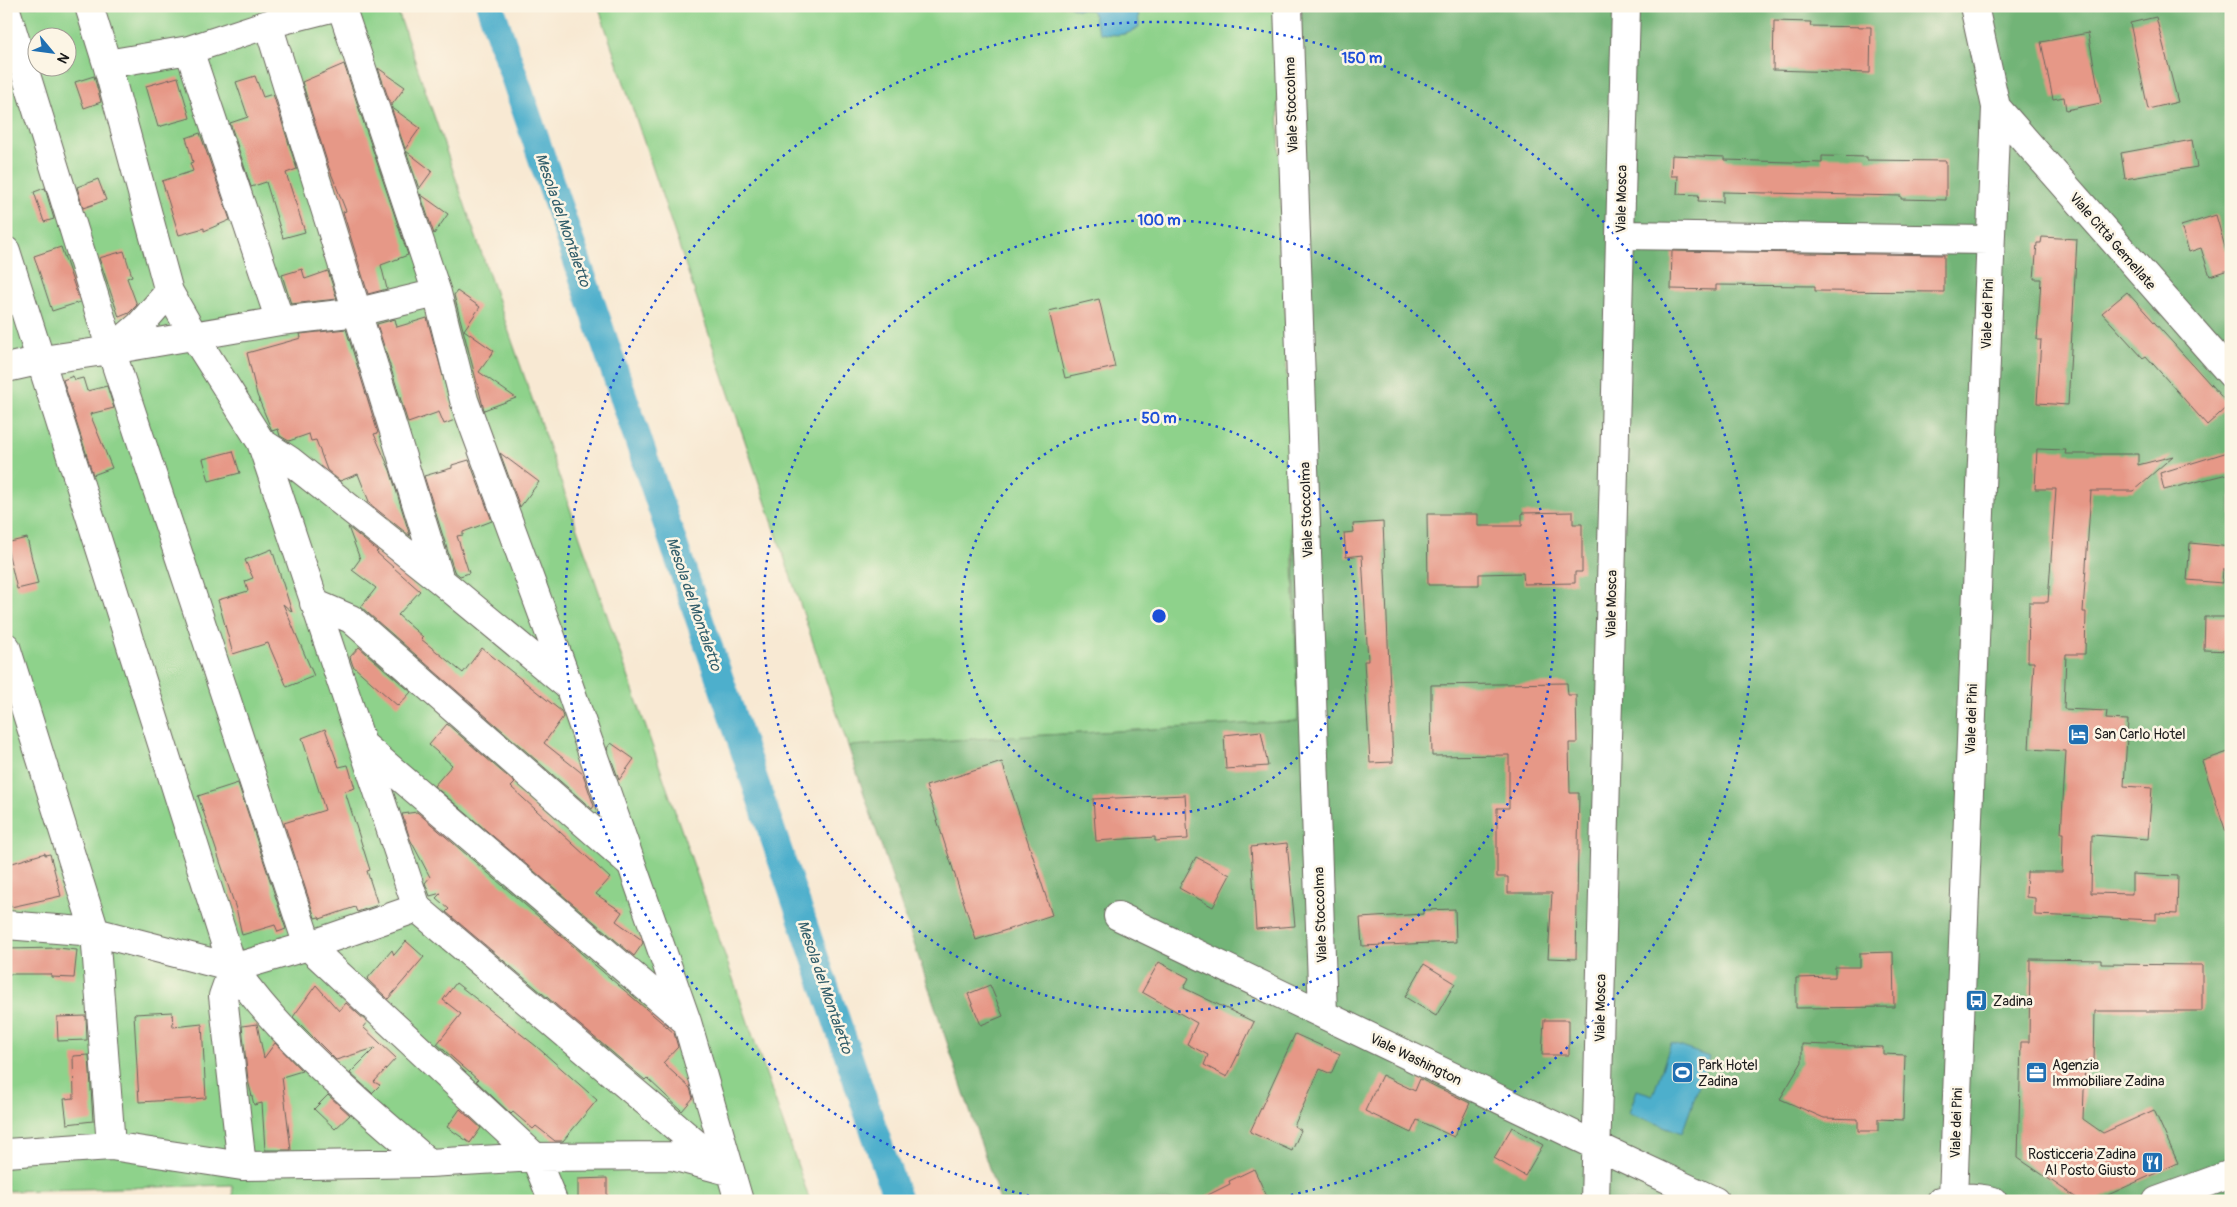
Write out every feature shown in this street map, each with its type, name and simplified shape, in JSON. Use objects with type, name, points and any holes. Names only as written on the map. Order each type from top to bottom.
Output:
[{"type":"street","points":[[89,6],[107,64],[169,292],[194,336],[261,442],[417,908],[728,1171]]},
{"type":"street","points":[[107,64],[189,50],[268,24],[340,6],[438,293],[464,400],[569,686],[687,1022],[738,1201]]},
{"type":"street","name":"Viale Stoccolma","points":[[1288,6],[1323,1014]]},
{"type":"street","name":"Viale Mosca","points":[[1595,1201],[1626,6]]},
{"type":"street","name":"Viale dei Pini","points":[[1947,1199],[1996,107],[1974,6]]},
{"type":"street","points":[[6,10],[111,350],[308,946],[535,1157],[553,1201]]},
{"type":"street","points":[[268,24],[440,580]]},
{"type":"street","points":[[189,50],[280,320]]},
{"type":"street","name":"Viale Città Gemellate","points":[[1996,107],[2231,374]]},
{"type":"street","points":[[1620,235],[1989,240]]},
{"type":"street","points":[[6,251],[233,968],[255,1000],[306,1055],[429,1164]]},
{"type":"street","points":[[111,350],[140,325],[169,292]]},
{"type":"street","points":[[6,368],[42,360],[111,350],[280,320],[358,312],[438,293]]},
{"type":"street","points":[[261,442],[289,460],[569,686]]},
{"type":"street","points":[[314,603],[351,620],[632,865]]},
{"type":"street","points":[[6,647],[95,932],[111,1146]]},
{"type":"street","points":[[362,746],[687,1022]]},
{"type":"street","points":[[6,925],[95,932],[233,968],[308,946],[417,908]]},
{"type":"street","name":"Viale Washington","points":[[1118,916],[1715,1201]]},
{"type":"street","points":[[233,968],[222,996],[242,1166]]},
{"type":"street","points":[[6,1153],[111,1146],[242,1166],[429,1164],[535,1157],[672,1156],[728,1171]]},
{"type":"street","points":[[2157,1201],[2231,1174]]},
{"type":"street","points":[[1947,1199],[1981,1198],[1993,1201]]},
{"type":"green space","points":[[6,6],[396,6],[810,1201],[233,1201],[232,1185],[6,1191]]},
{"type":"green space","points":[[598,6],[1275,6],[1298,721],[848,746]]},
{"type":"green space","points":[[1281,6],[2231,6],[2231,1201],[1000,1201],[848,746],[1298,721]]},
{"type":"water","points":[[1069,6],[1138,6],[1139,27],[1121,34],[1110,35],[1100,33],[1091,10],[1076,9]]},
{"type":"water","name":"Park Hotel Zadina","points":[[1671,1043],[1709,1057],[1682,1133],[1629,1113],[1637,1090],[1653,1095]]},
{"type":"building","points":[[2156,17],[2178,102],[2148,109],[2130,23]]},
{"type":"building","points":[[1774,21],[1811,22],[1810,26],[1871,27],[1870,73],[1773,70]]},
{"type":"building","points":[[2088,33],[2101,103],[2066,110],[2064,97],[2053,99],[2041,42]]},
{"type":"building","points":[[344,64],[408,255],[381,265],[387,289],[368,294],[343,212],[346,211],[329,168],[302,82]]},
{"type":"building","points":[[378,68],[405,87],[391,106]]},
{"type":"building","points":[[94,76],[101,102],[84,108],[75,82]]},
{"type":"building","points":[[255,76],[263,97],[273,94],[297,169],[286,173],[305,232],[283,238],[266,182],[251,187],[230,123],[248,117],[236,82]]},
{"type":"building","points":[[178,77],[190,118],[158,127],[146,86]]},
{"type":"building","points":[[391,107],[420,128],[405,149]]},
{"type":"building","points":[[200,133],[230,220],[204,231],[204,228],[179,235],[162,181],[193,171],[190,163],[193,162],[186,138]]},
{"type":"building","points":[[2192,140],[2197,167],[2125,179],[2121,153]]},
{"type":"building","points":[[406,151],[432,171],[419,189]]},
{"type":"building","points":[[1672,155],[1725,157],[1725,160],[1822,163],[1822,156],[1867,157],[1867,160],[1946,161],[1946,200],[1901,199],[1901,196],[1723,192],[1723,202],[1698,201],[1699,195],[1677,194],[1678,176],[1671,176]]},
{"type":"building","points":[[98,179],[106,200],[83,208],[77,187]]},
{"type":"building","points":[[45,188],[54,219],[44,222],[34,192]]},
{"type":"building","points":[[420,194],[448,214],[434,234]]},
{"type":"building","points":[[2216,215],[2231,269],[2210,276],[2201,248],[2189,252],[2181,226]]},
{"type":"building","points":[[2042,237],[2077,239],[2068,405],[2037,403],[2041,340],[2037,340],[2041,279],[2034,279],[2037,243],[2041,243]]},
{"type":"building","points":[[61,247],[80,302],[52,311],[34,256]]},
{"type":"building","points":[[124,251],[132,276],[127,278],[137,305],[129,313],[119,317],[99,258]]},
{"type":"building","points":[[1672,251],[1944,255],[1944,292],[1815,291],[1815,286],[1716,285],[1716,290],[1671,289]]},
{"type":"building","points":[[302,269],[305,279],[328,271],[337,299],[291,304],[282,275]]},
{"type":"building","points":[[457,291],[480,307],[464,330],[494,351],[479,372],[516,398],[484,410],[454,295]]},
{"type":"building","points":[[2127,292],[2229,405],[2207,425],[2146,356],[2143,358],[2102,313]]},
{"type":"building","points":[[1099,299],[1115,367],[1065,378],[1049,311]]},
{"type":"building","points":[[427,318],[455,420],[444,424],[439,412],[408,423],[377,324],[395,319],[397,327]]},
{"type":"building","points":[[346,329],[378,433],[374,434],[390,470],[410,536],[370,504],[358,474],[340,481],[327,470],[316,440],[311,441],[309,434],[289,441],[280,436],[278,429],[272,431],[257,395],[247,353],[301,338],[300,334]]},
{"type":"building","points":[[73,376],[75,380],[83,378],[87,391],[107,386],[114,408],[90,414],[112,468],[93,475],[63,380]]},
{"type":"building","points":[[2037,449],[2066,450],[2065,454],[2138,454],[2138,465],[2173,456],[2133,491],[2091,491],[2083,612],[2086,612],[2085,654],[2066,654],[2064,709],[2107,711],[2106,719],[2128,720],[2124,786],[2152,788],[2148,839],[2092,835],[2091,893],[2132,894],[2132,874],[2178,876],[2177,914],[2156,913],[2156,920],[2035,915],[2035,898],[2026,897],[2027,872],[2062,872],[2063,833],[2061,833],[2066,751],[2029,749],[2034,662],[2028,662],[2029,602],[2048,602],[2056,489],[2035,489]]},
{"type":"building","points":[[233,451],[240,473],[209,481],[203,459]]},
{"type":"building","points":[[2231,451],[2231,473],[2164,490],[2160,473]]},
{"type":"building","points":[[500,453],[539,482],[520,507]]},
{"type":"building","points":[[469,460],[492,521],[457,536],[469,573],[460,576],[454,571],[424,476],[452,468],[452,465]]},
{"type":"building","points":[[1573,512],[1573,524],[1582,524],[1582,572],[1575,572],[1575,583],[1524,584],[1523,573],[1479,574],[1479,585],[1428,585],[1427,514],[1478,514],[1478,526],[1522,526],[1522,513]]},
{"type":"building","points":[[1383,522],[1393,762],[1370,763],[1364,661],[1368,661],[1362,555],[1346,557],[1344,533],[1354,532],[1353,524]]},
{"type":"building","points":[[348,527],[378,551],[376,552],[420,591],[398,615],[423,637],[421,639],[463,673],[482,648],[561,711],[563,717],[544,743],[583,774],[594,806],[592,809],[361,607],[376,588],[352,570],[360,559]]},
{"type":"building","points":[[27,538],[38,584],[17,589],[6,543]]},
{"type":"building","points":[[2190,543],[2231,547],[2231,569],[2223,570],[2222,583],[2187,580]]},
{"type":"building","points":[[272,549],[292,612],[283,604],[314,676],[287,687],[268,643],[233,654],[218,600],[248,591],[245,581],[253,578],[245,560]]},
{"type":"building","points":[[2205,617],[2231,617],[2231,651],[2204,650]]},
{"type":"building","points":[[359,647],[411,692],[398,706],[353,666],[350,657]]},
{"type":"building","points":[[1567,683],[1568,695],[1576,695],[1577,743],[1569,743],[1570,793],[1579,793],[1576,959],[1548,958],[1552,893],[1508,893],[1508,877],[1497,877],[1497,808],[1509,808],[1509,755],[1432,756],[1431,685]]},
{"type":"building","points":[[447,724],[515,783],[511,787],[610,878],[596,894],[622,912],[616,921],[642,940],[643,943],[634,956],[434,786],[452,765],[429,745]]},
{"type":"building","points":[[325,729],[339,767],[348,765],[355,788],[345,791],[370,870],[367,871],[378,905],[357,912],[355,907],[320,919],[319,917],[315,918],[284,823],[325,810],[302,738]]},
{"type":"building","points":[[1261,731],[1268,766],[1226,769],[1224,735]]},
{"type":"building","points":[[611,743],[634,759],[619,780],[607,748]]},
{"type":"building","points":[[2231,751],[2231,835],[2227,835],[2202,761]]},
{"type":"building","points":[[1002,762],[1052,915],[976,940],[926,786]]},
{"type":"building","points":[[238,783],[286,929],[278,932],[275,925],[242,935],[237,912],[198,796]]},
{"type":"building","points":[[1185,795],[1188,839],[1155,841],[1155,837],[1096,841],[1093,799]]},
{"type":"building","points":[[417,812],[674,1033],[678,1047],[663,1063],[690,1088],[693,1098],[682,1111],[647,1078],[645,1080],[446,912],[449,909],[436,898],[441,893],[430,896],[425,883],[430,877],[410,839],[402,814]]},
{"type":"building","points":[[1287,843],[1295,926],[1256,929],[1251,847]]},
{"type":"building","points":[[45,853],[45,855],[50,854],[61,896],[11,907],[6,886],[6,865]]},
{"type":"building","points":[[1196,857],[1230,875],[1213,907],[1179,888]]},
{"type":"building","points":[[1455,909],[1456,942],[1362,946],[1360,918],[1423,914],[1423,910]]},
{"type":"building","points":[[406,941],[424,957],[388,999],[367,979],[392,950],[394,955]]},
{"type":"building","points":[[58,948],[77,950],[74,978],[51,977],[51,974],[6,974],[6,949]]},
{"type":"building","points":[[1893,952],[1894,1007],[1796,1008],[1796,978],[1835,977],[1835,967],[1860,967],[1860,953]]},
{"type":"building","points":[[2030,959],[2101,960],[2101,964],[2202,965],[2202,1011],[2095,1011],[2094,1062],[2085,1062],[2083,1119],[2103,1133],[2154,1110],[2178,1163],[2095,1201],[2081,1201],[2018,1158],[2021,1042],[2029,1042]]},
{"type":"building","points":[[1159,962],[1189,978],[1184,988],[1254,1022],[1227,1077],[1204,1065],[1208,1055],[1187,1044],[1197,1023],[1142,992]]},
{"type":"building","points":[[1424,964],[1455,983],[1436,1016],[1405,997]]},
{"type":"building","points":[[456,983],[536,1046],[597,1100],[563,1141],[555,1141],[536,1126],[533,1129],[513,1112],[511,1114],[476,1081],[478,1080],[437,1044],[461,1014],[443,1000]]},
{"type":"building","points":[[316,985],[339,1011],[346,1003],[367,1022],[363,1027],[396,1058],[374,1082],[380,1085],[372,1093],[350,1073],[375,1048],[336,1060],[293,1017]]},
{"type":"building","points":[[990,985],[1003,1016],[981,1025],[968,994]]},
{"type":"building","points":[[172,1012],[173,1027],[202,1024],[206,1098],[139,1102],[134,1014]]},
{"type":"building","points":[[86,1016],[87,1040],[58,1041],[57,1017]]},
{"type":"building","points":[[1544,1020],[1569,1020],[1569,1055],[1542,1055]]},
{"type":"building","points":[[257,1024],[264,1058],[275,1043],[302,1071],[282,1077],[291,1150],[265,1150],[262,1103],[254,1105],[248,1080],[242,1026]]},
{"type":"building","points":[[1295,1034],[1340,1054],[1331,1074],[1320,1069],[1294,1126],[1301,1130],[1292,1151],[1250,1132]]},
{"type":"building","name":"Park Hotel Zadina","points":[[1802,1044],[1883,1047],[1883,1054],[1905,1055],[1903,1120],[1878,1119],[1878,1131],[1858,1131],[1858,1119],[1824,1118],[1780,1099],[1802,1062]]},
{"type":"building","points":[[89,1055],[93,1121],[67,1124],[64,1099],[74,1098],[73,1056]]},
{"type":"building","points":[[1382,1075],[1415,1091],[1420,1079],[1470,1103],[1454,1137],[1417,1120],[1411,1133],[1365,1111]]},
{"type":"building","points":[[328,1095],[350,1115],[335,1129],[314,1109]]},
{"type":"building","points":[[460,1109],[481,1128],[470,1143],[447,1127]]},
{"type":"building","points":[[1512,1127],[1543,1145],[1525,1176],[1494,1158]]},
{"type":"building","points":[[1254,1169],[1269,1201],[1196,1201],[1230,1184],[1229,1181]]},
{"type":"building","points":[[607,1178],[607,1201],[578,1201],[578,1179]]},
{"type":"waterway","name":"Mesola del Montaletto","points":[[490,6],[898,1201]]},
{"type":"place","name":"San Carlo Hotel","points":[[2078,734]]},
{"type":"place","name":"Zadina","points":[[1977,1001]]},
{"type":"place","name":"Park Hotel Zadina","points":[[1682,1073]]},
{"type":"place","name":"Agenzia Immobiliare Zadina","points":[[2036,1073]]},
{"type":"place","name":"Rosticceria Zadina Al Posto Giusto","points":[[2152,1162]]}]
